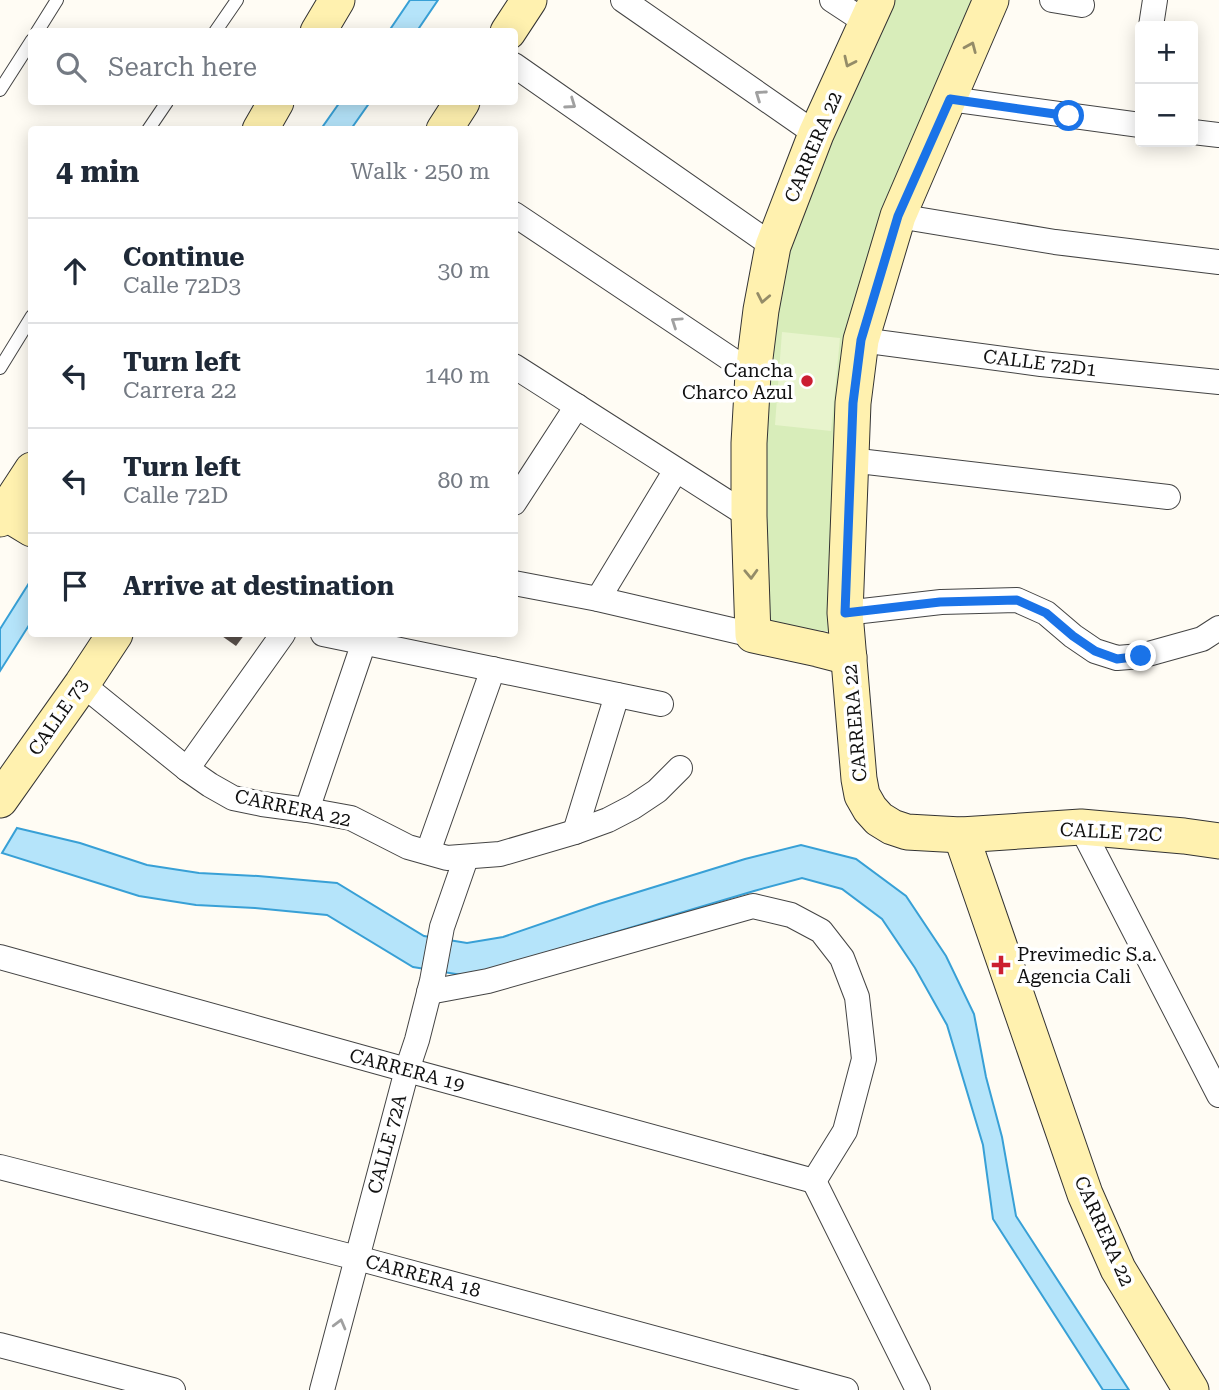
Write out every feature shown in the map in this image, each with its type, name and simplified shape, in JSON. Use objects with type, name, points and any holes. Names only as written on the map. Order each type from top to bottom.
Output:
[{"type":"street","points":[[320,28],[337,0]]},
{"type":"street","points":[[511,28],[529,0]]},
{"type":"street","points":[[623,0],[816,134]]},
{"type":"street","points":[[832,0],[872,11]]},
{"type":"street","name":"CARRERA 22","points":[[991,0],[898,216],[861,340],[853,403],[845,613],[859,779],[862,795],[870,809],[892,828],[907,832],[961,835],[1085,1194],[1118,1269],[1191,1390]]},
{"type":"street","points":[[1052,0],[1082,5]]},
{"type":"street","points":[[1152,21],[1156,0]]},
{"type":"street","name":"CARRERA 22","points":[[753,635],[749,443],[753,374],[773,246],[816,134],[872,11]]},
{"type":"street","points":[[518,68],[773,246]]},
{"type":"street","points":[[950,99],[1135,124]]},
{"type":"street","points":[[262,126],[274,105]]},
{"type":"street","points":[[447,126],[461,105]]},
{"type":"street","points":[[1198,133],[1219,135]]},
{"type":"street","points":[[898,216],[1055,242],[1219,262]]},
{"type":"street","points":[[518,217],[753,374]]},
{"type":"street","name":"CALLE 72D1","points":[[861,340],[1041,364],[1219,382]]},
{"type":"street","points":[[518,369],[749,516]]},
{"type":"street","points":[[518,497],[577,406]]},
{"type":"street","points":[[850,460],[1168,497]]},
{"type":"street","points":[[598,599],[676,470]]},
{"type":"street","points":[[9,517],[28,478]]},
{"type":"street","points":[[518,584],[598,599],[849,657]]},
{"type":"street","points":[[845,613],[940,602],[1017,600],[1046,613],[1095,651],[1117,659],[1141,656],[1213,636]]},
{"type":"street","points":[[187,769],[281,637]]},
{"type":"street","points":[[338,637],[661,704]]},
{"type":"street","points":[[307,810],[364,642]]},
{"type":"street","name":"CARRERA 22","points":[[98,652],[187,769],[210,785],[233,798],[351,818],[408,847],[447,858],[500,854],[608,820],[657,791],[680,768]]},
{"type":"street","name":"CALLE 73","points":[[0,800],[98,652]]},
{"type":"street","points":[[428,852],[493,669]]},
{"type":"street","points":[[575,832],[617,695]]},
{"type":"street","points":[[1081,827],[1219,1095]]},
{"type":"street","name":"CALLE 72C","points":[[961,835],[1081,827],[1219,841]]},
{"type":"street","name":"CALLE 72A","points":[[322,1390],[417,1040],[442,928],[466,858]]},
{"type":"street","points":[[431,986],[488,981],[753,906],[791,915],[821,930],[842,958],[857,997],[864,1059],[845,1131],[814,1181],[918,1390]]},
{"type":"street","name":"CARRERA 19","points":[[0,957],[814,1181]]},
{"type":"street","name":"CARRERA 18","points":[[0,1167],[357,1258],[846,1390]]},
{"type":"street","points":[[0,1345],[173,1390]]},
{"type":"lane","points":[[40,28],[57,0]]},
{"type":"lane","points":[[218,28],[237,0]]},
{"type":"lane","points":[[0,90],[28,46]]},
{"type":"lane","points":[[151,126],[165,105]]},
{"type":"lane","points":[[0,368],[28,322]]},
{"type":"green space","points":[[893,0],[973,0],[845,336],[833,458],[836,633],[770,623],[764,519],[769,377],[787,251]]},
{"type":"green space","name":"Cancha Charco Azul","points":[[782,332],[840,338],[831,431],[775,425]]},
{"type":"water","points":[[410,0],[438,0],[419,28],[391,28]]},
{"type":"water","points":[[338,105],[368,105],[353,126],[323,126]]},
{"type":"water","points":[[28,585],[28,627],[0,671],[0,629]]},
{"type":"water","points":[[17,828],[80,843],[147,865],[199,873],[337,883],[424,936],[467,943],[503,937],[599,904],[745,859],[801,845],[856,859],[906,896],[946,956],[974,1014],[986,1077],[1002,1137],[1016,1216],[1129,1390],[1103,1390],[993,1219],[983,1145],[947,1025],[915,968],[882,919],[842,889],[802,878],[468,976],[413,967],[327,915],[196,905],[139,896],[2,853]]},
{"type":"building","points":[[223,637],[243,637],[236,646]]},
{"type":"place","name":"Cancha Charco Azul","points":[[807,381]]},
{"type":"place","name":"Previmedic S.a. Agencia Cali","points":[[1001,965]]},
{"type":"route","points":[[1069,116],[950,99],[898,216],[861,340],[853,403],[845,613],[940,602],[1017,600],[1046,613],[1095,651],[1117,659],[1141,656]]}]
